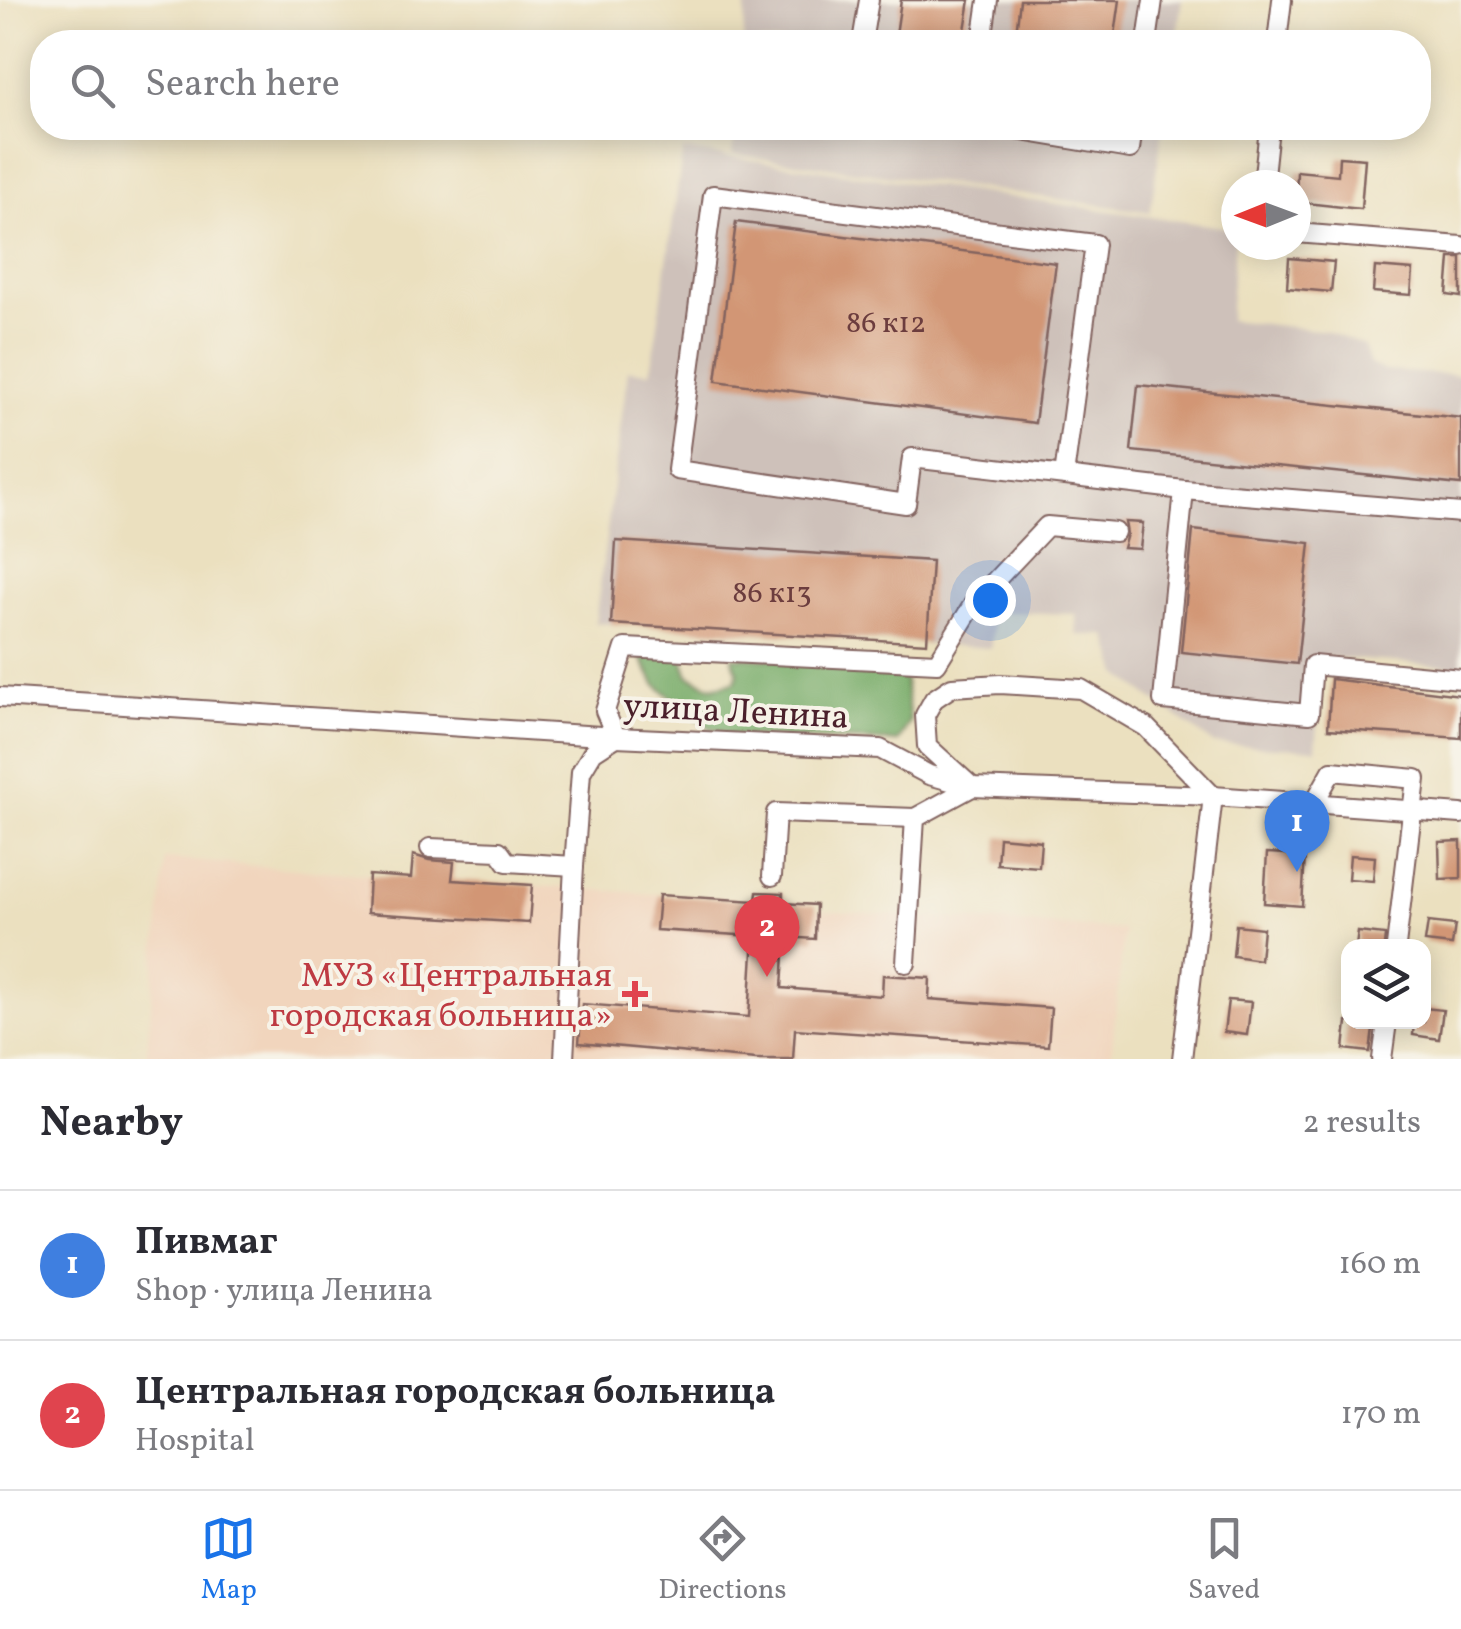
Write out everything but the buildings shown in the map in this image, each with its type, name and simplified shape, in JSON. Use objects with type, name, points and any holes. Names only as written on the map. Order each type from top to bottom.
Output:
[{"type":"street","points":[[864,30],[869,0]]},
{"type":"street","points":[[984,30],[988,0]]},
{"type":"street","points":[[1149,30],[1153,0]]},
{"type":"street","points":[[1278,30],[1282,0]]},
{"type":"street","points":[[1076,140],[1130,149],[1131,140]]},
{"type":"street","points":[[1265,170],[1268,140]]},
{"type":"street","points":[[1064,476],[1094,244],[713,195],[677,470],[906,504],[912,458],[1064,476],[1184,490],[1461,512]]},
{"type":"street","points":[[1311,235],[1461,246]]},
{"type":"street","points":[[1184,490],[1163,700],[1308,714],[1313,666],[1461,679]]},
{"type":"street","points":[[564,1059],[581,772],[593,752],[616,737],[606,710],[625,648],[937,663],[974,602],[1046,526],[1115,532]]},
{"type":"street","points":[[772,876],[776,813],[915,818],[972,788],[927,746],[925,715],[934,699],[952,687],[1037,685],[1081,689],[1146,727],[1213,796],[1182,1059]]},
{"type":"street","name":"улица Ленина","points":[[0,697],[616,737],[880,749],[930,776],[972,788],[1213,796],[1461,814]]},
{"type":"street","points":[[1314,804],[1332,771],[1416,779],[1397,939]]},
{"type":"street","points":[[906,963],[915,818]]},
{"type":"street","points":[[430,848],[499,851],[507,862],[574,866]]},
{"type":"street","points":[[1382,1059],[1386,1029]]},
{"type":"shaded area","points":[[746,0],[1182,0],[1178,30],[744,30]]},
{"type":"shaded area","points":[[734,140],[1161,140],[1150,212],[732,154]]},
{"type":"shaded area","points":[[683,150],[1221,227],[1221,260],[1234,260],[1229,320],[1326,331],[1364,346],[1370,364],[1385,371],[1461,375],[1461,667],[1323,657],[1316,749],[1214,744],[1119,674],[1107,635],[1077,635],[1076,614],[993,612],[991,648],[595,623],[628,370],[651,372]]},
{"type":"shaded area","name":"МУЗ «Центральная городская больница»","points":[[413,855],[454,858],[453,880],[755,901],[757,892],[783,893],[783,902],[816,905],[817,910],[1124,930],[1111,1059],[146,1059],[165,859],[411,878]]},
{"type":"green space","points":[[640,655],[682,655],[689,676],[712,687],[735,682],[738,673],[732,657],[898,663],[904,674],[910,721],[898,742],[735,736],[708,727],[655,684]]},
{"type":"place","name":"Пивмаг","points":[[1297,872]]},
{"type":"place","name":"Центральная городская больница","points":[[767,977]]},
{"type":"place","name":"МУЗ «Центральная городская больница»","points":[[635,994]]}]
